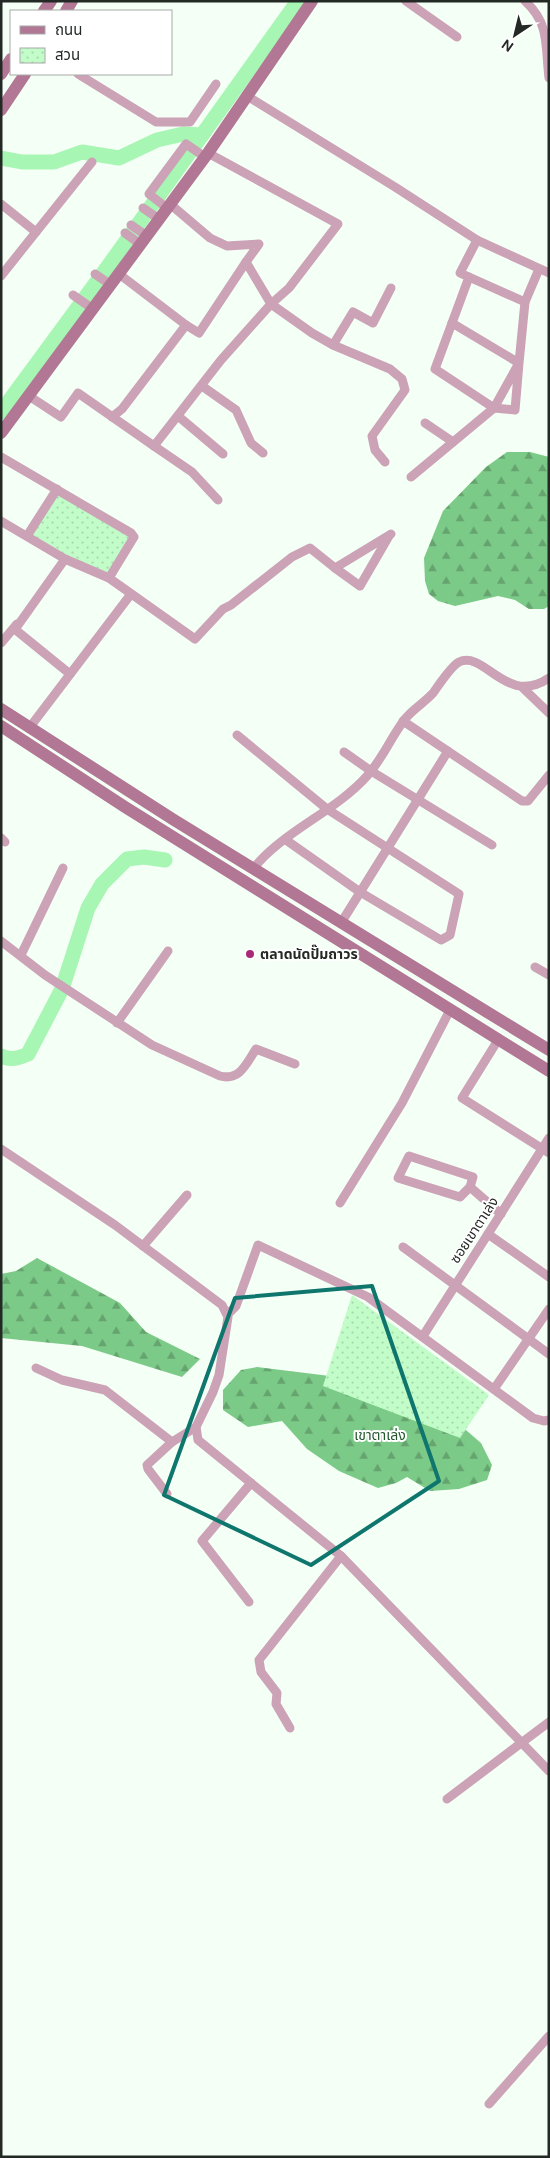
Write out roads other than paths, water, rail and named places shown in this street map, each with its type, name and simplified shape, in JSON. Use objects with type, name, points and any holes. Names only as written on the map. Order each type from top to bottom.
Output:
[{"type":"main road","points":[[1,433],[90,307],[111,285],[248,96],[312,1]]},
{"type":"main road","points":[[1,74],[10,60]]},
{"type":"main road","points":[[1,110],[24,75]]},
{"type":"main road","points":[[1,709],[253,869],[549,1050]]},
{"type":"main road","points":[[1,726],[132,812],[549,1071]]},
{"type":"street","points":[[406,1],[457,37]]},
{"type":"street","points":[[525,1],[534,7],[548,28],[549,78]]},
{"type":"street","points":[[80,75],[156,122],[190,122],[216,84]]},
{"type":"street","points":[[248,96],[477,240],[549,273]]},
{"type":"street","points":[[119,274],[199,333],[259,244],[228,246],[210,238],[149,194],[186,144],[338,224],[289,288],[271,304],[154,446]]},
{"type":"street","points":[[1,276],[92,162]]},
{"type":"street","points":[[1,204],[36,232]]},
{"type":"street","points":[[143,208],[159,219]]},
{"type":"street","points":[[131,225],[143,240]]},
{"type":"street","points":[[125,233],[143,240]]},
{"type":"street","points":[[477,240],[460,273],[525,302]]},
{"type":"street","points":[[246,262],[271,304],[312,333],[390,369],[404,382],[405,390],[372,436],[373,446],[385,462]]},
{"type":"street","points":[[469,277],[436,369],[494,408],[515,410],[525,302],[539,268]]},
{"type":"street","points":[[95,274],[111,285]]},
{"type":"street","points":[[333,344],[353,312],[373,324],[391,288]]},
{"type":"street","points":[[73,295],[90,307]]},
{"type":"street","points":[[452,323],[519,363]]},
{"type":"street","points":[[112,417],[122,409],[186,325]]},
{"type":"street","points":[[411,477],[494,408],[519,363]]},
{"type":"street","points":[[202,386],[236,410],[251,443],[263,453]]},
{"type":"street","points":[[28,396],[61,418],[78,393],[192,472],[218,500]]},
{"type":"street","points":[[178,416],[223,454]]},
{"type":"street","points":[[425,423],[452,442]]},
{"type":"street","points":[[1,457],[131,533],[134,538],[109,578]]},
{"type":"street","points":[[27,536],[57,489]]},
{"type":"street","points":[[1,521],[65,559],[109,578],[195,639],[223,609],[231,605],[292,557],[310,548],[335,568],[360,586],[391,534],[335,568]]},
{"type":"street","points":[[1,643],[65,559]]},
{"type":"street","points":[[30,728],[131,594]]},
{"type":"street","points":[[17,624],[17,631],[70,674]]},
{"type":"street","points":[[253,869],[269,852],[356,787],[371,771],[404,721],[414,709],[424,703],[455,664],[460,661],[470,660],[512,684],[523,688],[549,713]]},
{"type":"street","points":[[523,688],[535,686],[549,678]]},
{"type":"street","points":[[404,721],[522,801],[528,800],[549,775]]},
{"type":"street","points":[[238,735],[327,809],[459,894],[450,936],[441,940],[360,892],[286,840]]},
{"type":"street","points":[[341,923],[448,751]]},
{"type":"street","points":[[344,752],[417,800],[492,845]]},
{"type":"street","points":[[21,955],[63,868]]},
{"type":"street","points":[[2,942],[45,975],[152,1045],[220,1076],[227,1078],[236,1075],[256,1049],[295,1064]]},
{"type":"street","points":[[117,1023],[168,951]]},
{"type":"street","points":[[535,967],[549,975]]},
{"type":"street","points":[[340,1203],[402,1103],[450,1010]]},
{"type":"street","points":[[498,1040],[462,1098],[545,1151]]},
{"type":"street","name":"ซอยเขาตาเล่ง","points":[[423,1336],[500,1214],[545,1151],[549,1138]]},
{"type":"street","points":[[1,1149],[143,1246],[214,1298],[228,1314]]},
{"type":"street","points":[[409,1156],[474,1177],[470,1187],[460,1197],[398,1178],[409,1156]]},
{"type":"street","points":[[470,1187],[500,1214]]},
{"type":"street","points":[[143,1246],[187,1195]]},
{"type":"street","points":[[488,1234],[549,1277]]},
{"type":"street","points":[[167,1494],[148,1469],[147,1464],[172,1442],[196,1427],[219,1375],[228,1314],[236,1306],[258,1245],[355,1290],[423,1336],[533,1418],[544,1421],[549,1420]]},
{"type":"street","points":[[403,1247],[549,1354]]},
{"type":"street","points":[[494,1389],[549,1309]]},
{"type":"street","points":[[36,1368],[62,1380],[105,1390],[172,1442]]},
{"type":"street","points":[[196,1427],[198,1440],[341,1556],[549,1771]]},
{"type":"street","points":[[249,1602],[202,1541],[251,1483]]},
{"type":"street","points":[[290,1728],[276,1704],[277,1693],[261,1672],[260,1660],[341,1556]]},
{"type":"street","points":[[447,1799],[549,1722]]},
{"type":"street","points":[[489,2104],[549,2036]]},
{"type":"waterway","points":[[1,412],[298,1]]},
{"type":"waterway","points":[[1,158],[22,162],[54,162],[82,152],[119,158],[157,140],[183,134],[202,135]]},
{"type":"waterway","points":[[1,1056],[15,1058],[28,1054],[62,989],[88,908],[102,884],[127,859],[144,857],[165,860]]},
{"type":"place","name":"ตลาดนัดปั๊มถาวร","points":[[250,954]]},
{"type":"park label","name":"เขาตาเล่ง","points":[[380,1435]]}]
